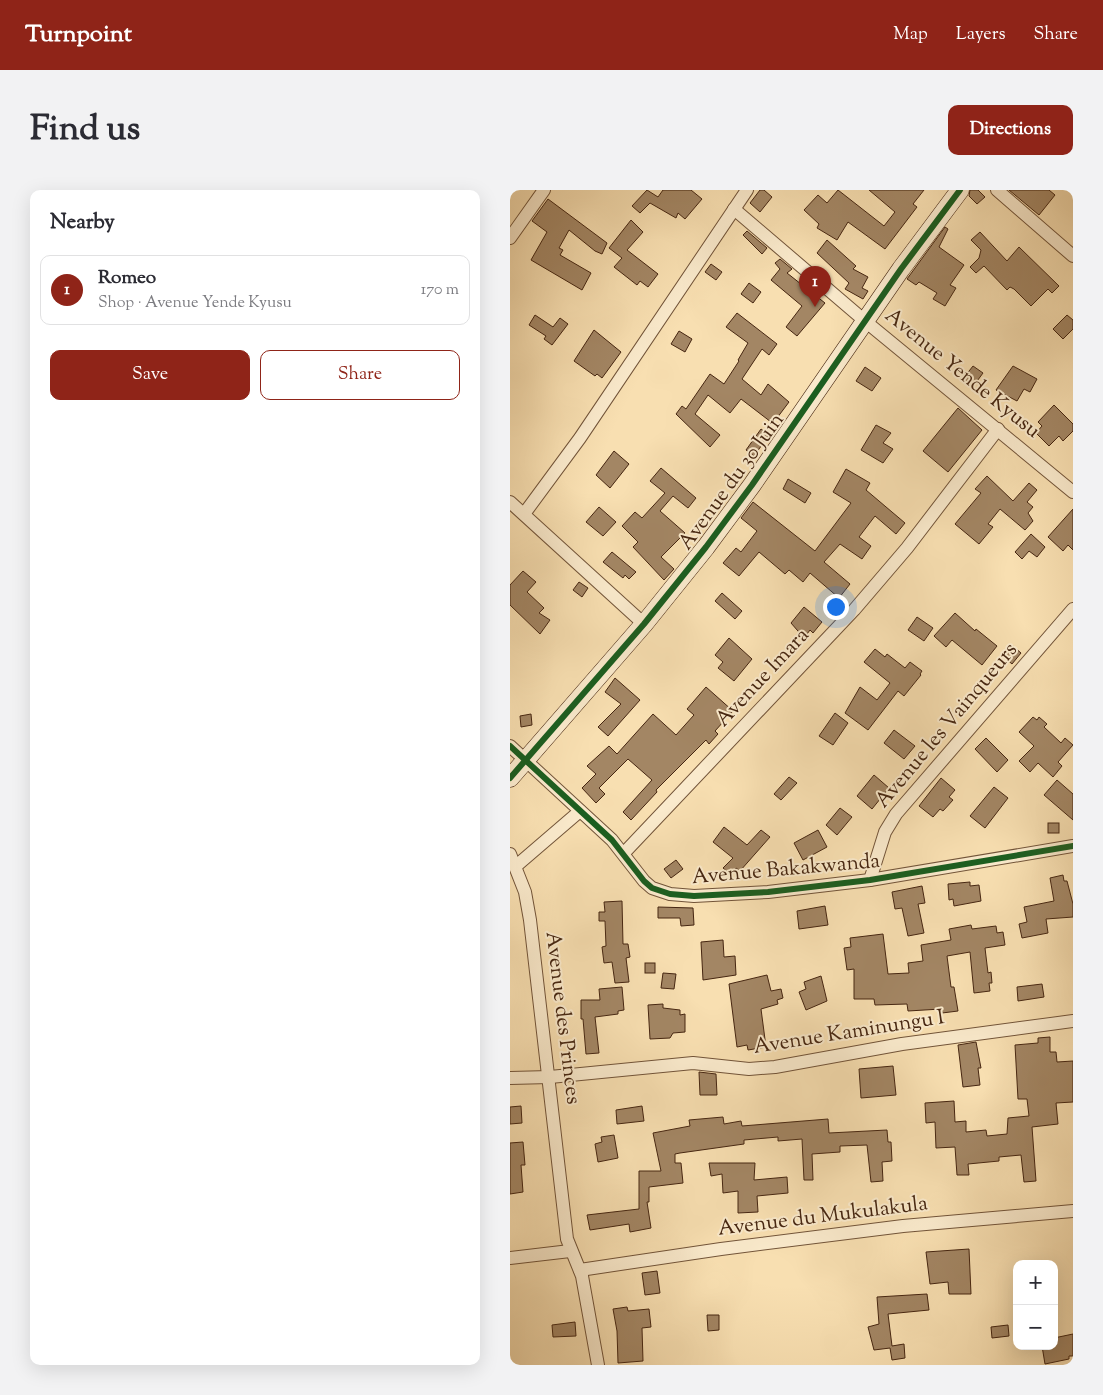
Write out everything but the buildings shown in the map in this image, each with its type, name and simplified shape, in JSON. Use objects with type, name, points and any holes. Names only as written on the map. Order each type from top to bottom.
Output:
[{"type":"street","points":[[510,238],[544,190]]},
{"type":"street","points":[[524,514],[580,438],[747,190]]},
{"type":"street","name":"Avenue du 30 Juin","points":[[510,778],[524,759],[644,624],[706,547],[752,485],[910,256],[960,190]]},
{"type":"street","points":[[997,190],[1073,256]]},
{"type":"street","name":"Avenue Yende Kyusu","points":[[734,209],[865,321],[1073,492]]},
{"type":"street","name":"Avenue Imara","points":[[624,853],[854,610],[907,548],[998,429]]},
{"type":"street","points":[[510,502],[644,624]]},
{"type":"street","name":"Avenue les Vainqueurs","points":[[870,880],[886,832],[896,814],[1073,609]]},
{"type":"street","name":"Avenue Bakakwanda","points":[[510,746],[624,853],[652,888],[683,896],[719,896],[768,892],[870,880],[1073,846]]},
{"type":"street","points":[[516,866],[580,811]]},
{"type":"street","name":"Avenue des Princes","points":[[510,854],[525,892],[530,920],[570,1251],[580,1270],[598,1365]]},
{"type":"street","name":"Avenue Kaminungu I","points":[[510,1078],[550,1077],[693,1063],[749,1069],[775,1067],[902,1044],[1073,1020]]},
{"type":"street","name":"Avenue du Mukulakula","points":[[580,1270],[722,1249],[903,1226],[1073,1211]]},
{"type":"street","points":[[510,1258],[570,1251]]},
{"type":"cycle path","points":[[510,778],[644,624],[706,547],[752,485],[901,269],[960,190]]},
{"type":"cycle path","points":[[510,746],[612,840],[644,881],[652,888],[670,894],[694,896],[768,892],[870,880],[1073,846]]},
{"type":"place","name":"Romeo","points":[[815,307]]}]
